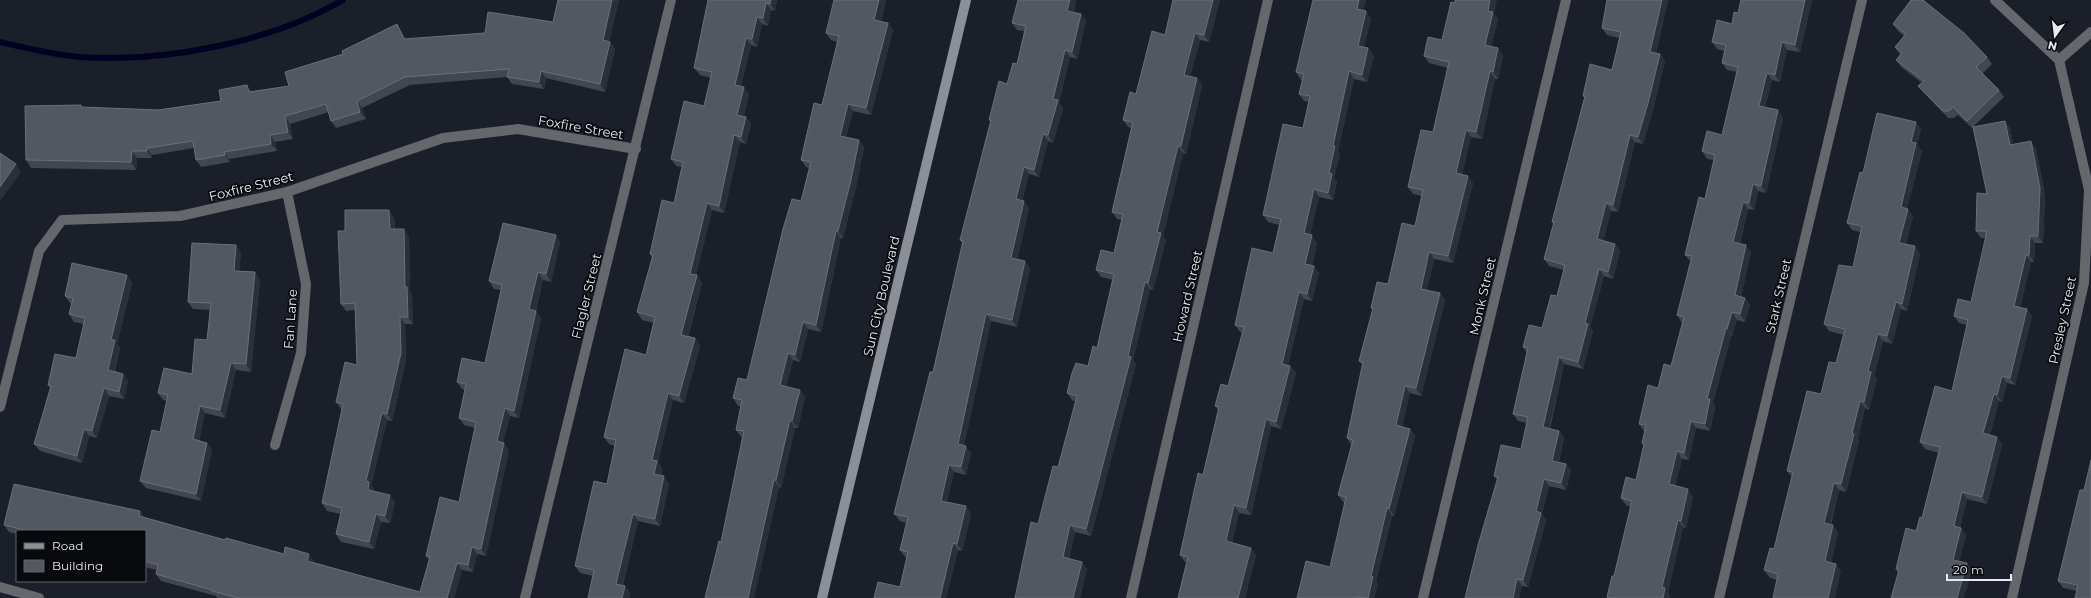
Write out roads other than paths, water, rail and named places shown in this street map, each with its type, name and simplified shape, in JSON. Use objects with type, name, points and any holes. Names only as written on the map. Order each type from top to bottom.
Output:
[{"type":"street","name":"Flagler Street","points":[[525,598],[636,150],[671,0]]},
{"type":"street","name":"Sun City Boulevard","points":[[822,598],[966,0]]},
{"type":"street","name":"Howard Street","points":[[1131,598],[1268,0]]},
{"type":"street","name":"Monk Street","points":[[1423,598],[1566,0]]},
{"type":"street","name":"Stark Street","points":[[1719,598],[1862,0]]},
{"type":"street","points":[[1995,0],[2059,60],[2091,32]]},
{"type":"street","name":"Presley Street","points":[[2012,598],[2084,283],[2089,190],[2059,60]]},
{"type":"street","name":"Foxfire Street","points":[[0,407],[39,251],[62,220],[180,216],[287,192],[443,138],[518,129],[636,150]]},
{"type":"street","name":"Fan Lane","points":[[275,445],[301,353],[306,284],[287,192]]},
{"type":"street","points":[[0,588],[39,598]]},
{"type":"waterway","points":[[0,42],[50,53],[80,57],[146,57],[181,53],[250,38],[284,27],[315,15],[343,0]]}]
